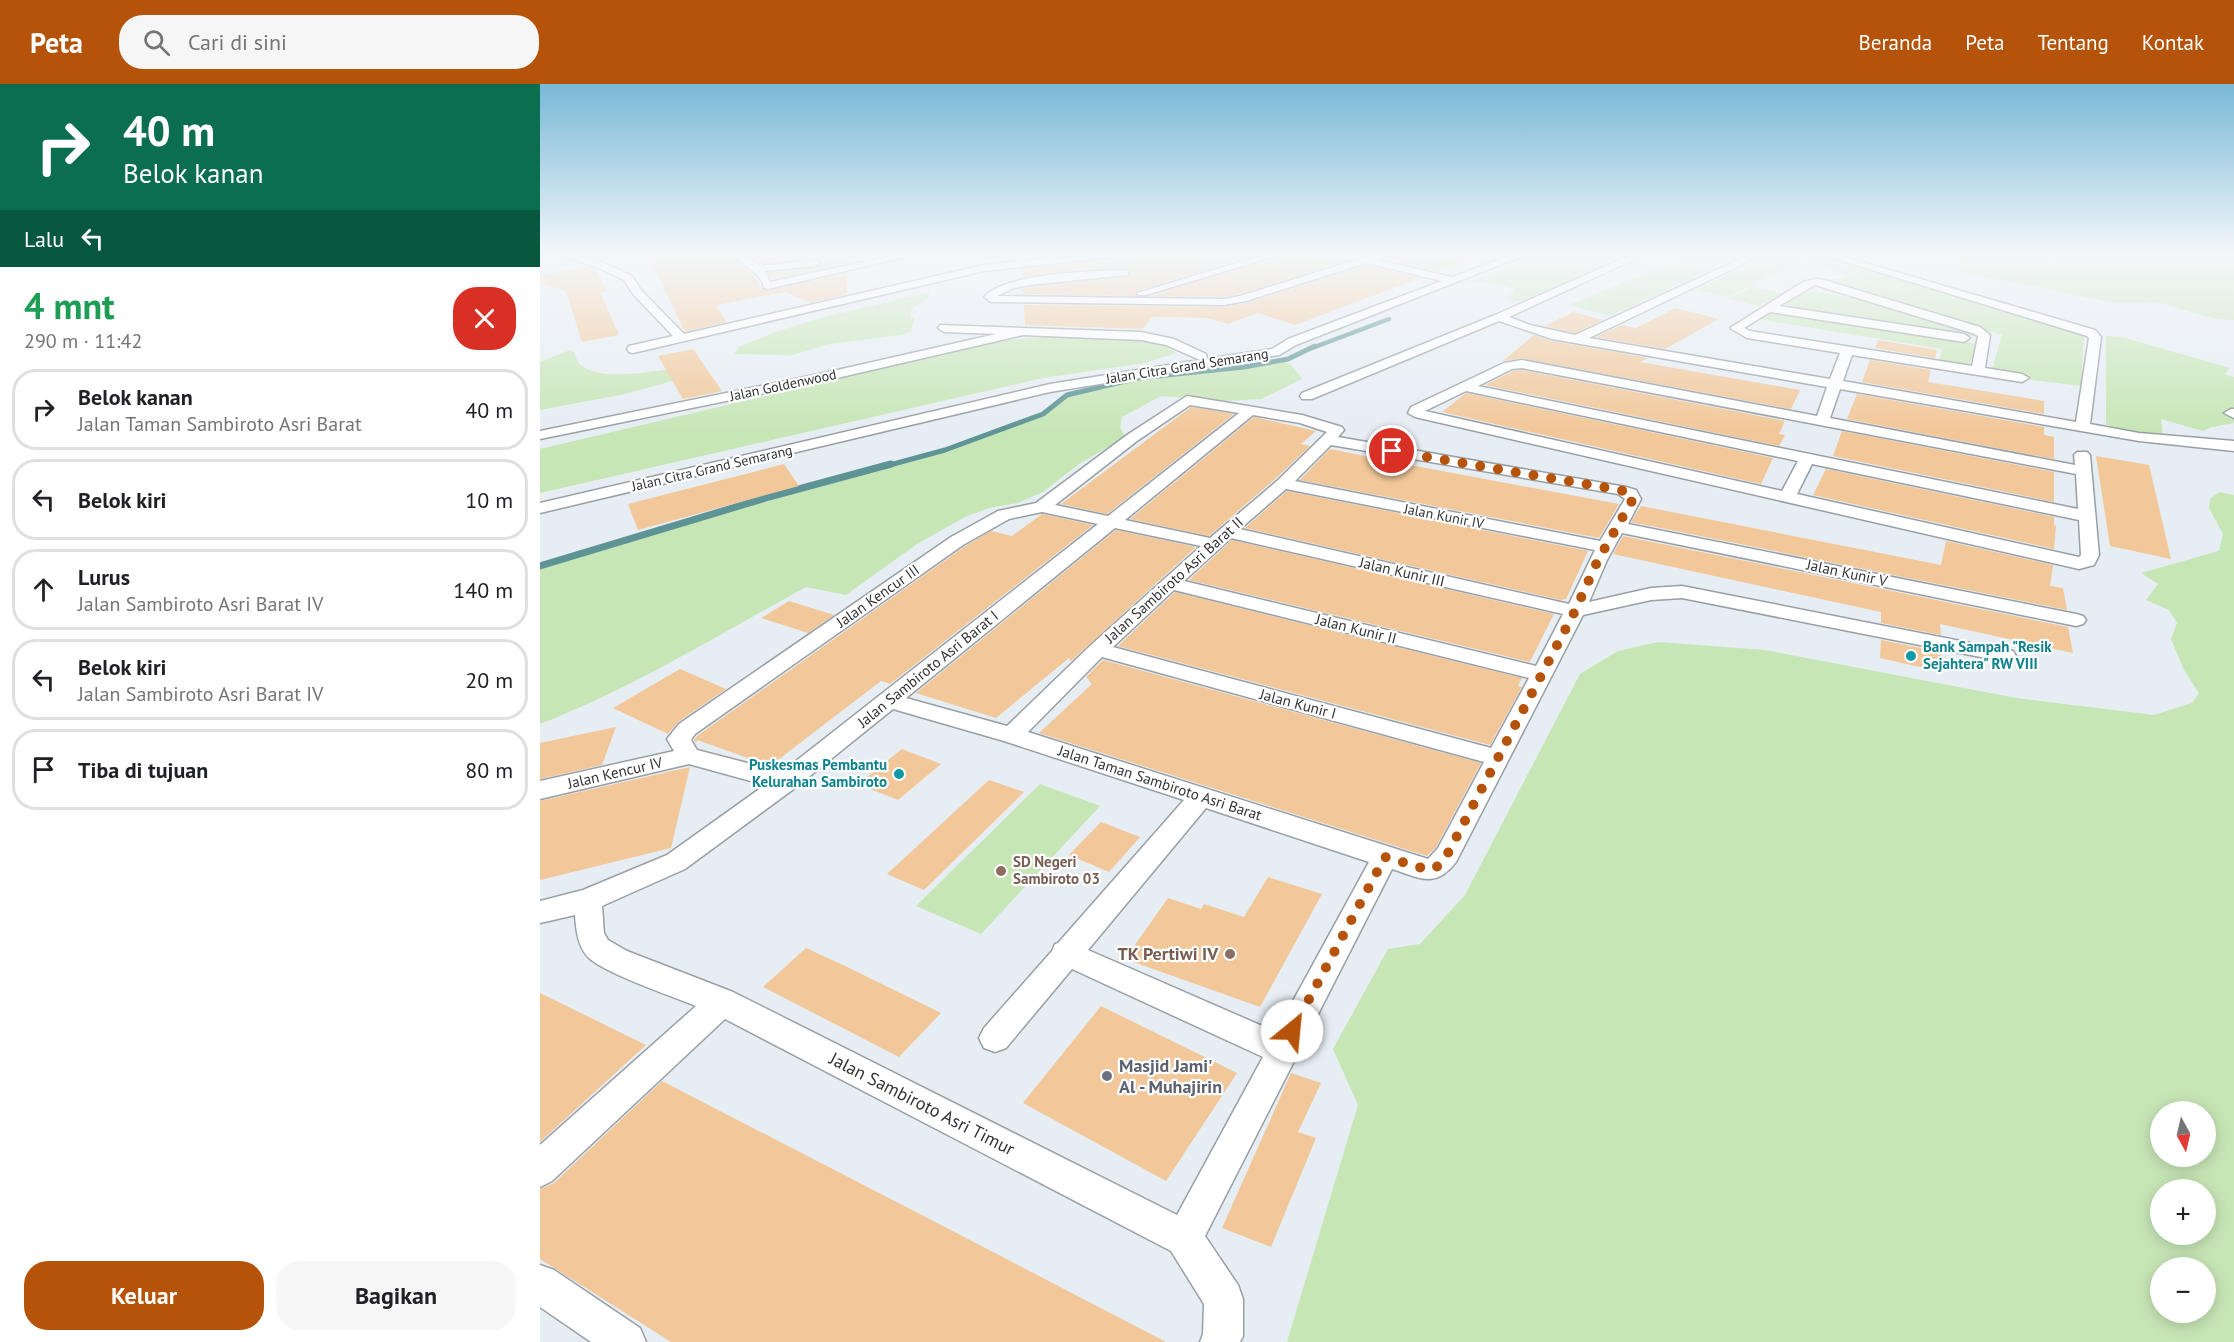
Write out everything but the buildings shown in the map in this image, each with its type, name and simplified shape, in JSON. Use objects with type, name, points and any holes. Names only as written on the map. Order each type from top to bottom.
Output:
[{"type":"street","points":[[657,313],[681,338]]},
{"type":"street","points":[[633,349],[785,313]]},
{"type":"street","points":[[1292,342],[1370,313]]},
{"type":"street","points":[[1307,396],[1509,313]]},
{"type":"street","points":[[1579,338],[1633,313]]},
{"type":"street","points":[[1760,313],[1736,328],[1747,333],[1847,351],[2022,378]]},
{"type":"street","points":[[1798,313],[1984,341]]},
{"type":"street","points":[[1920,313],[1976,330],[1984,335],[1978,371]]},
{"type":"street","points":[[2023,313],[2091,333],[2095,337],[2082,427]]},
{"type":"street","points":[[1499,317],[1538,332],[2139,437],[2234,446]]},
{"type":"street","name":"Jalan Goldenwood","points":[[944,328],[1141,336],[1170,342],[1202,357]]},
{"type":"street","name":"Jalan Goldenwood","points":[[540,435],[824,377],[1024,331]]},
{"type":"street","name":"Jalan Citra Grand Semarang","points":[[540,508],[1050,388],[1202,357],[1292,342]]},
{"type":"street","name":"Jalan Citra Grand Semarang","points":[[540,498],[1041,382],[1258,355],[1275,351],[1292,342]]},
{"type":"street","points":[[1822,421],[1847,351]]},
{"type":"street","points":[[1522,364],[1822,421],[2082,463],[2090,555],[2088,561],[2079,563],[1415,413],[1416,410],[1465,387],[1509,366],[1522,364]]},
{"type":"street","points":[[1465,387],[2085,516]]},
{"type":"street","points":[[1042,507],[1132,438],[1185,401],[1194,400],[1302,419],[1332,434],[1625,491],[1633,499],[1498,758]]},
{"type":"street","name":"Jalan Sambiroto Asri Barat I","points":[[540,912],[588,900],[676,862],[786,782],[1251,410]]},
{"type":"street","name":"Jalan Sambiroto Asri Barat II","points":[[1012,735],[1098,649],[1283,484],[1332,434]]},
{"type":"street","points":[[1787,498],[1807,458]]},
{"type":"street","name":"Jalan Kunir IV","points":[[1283,484],[1606,547]]},
{"type":"street","name":"Jalan Kencur III","points":[[690,756],[679,739],[687,729],[957,541],[1004,515],[1042,507],[1110,522],[1222,538]]},
{"type":"street","name":"Jalan Kunir V","points":[[1618,527],[2076,620]]},
{"type":"street","name":"Jalan Kunir III","points":[[1222,538],[1575,611]]},
{"type":"street","name":"Jalan Kunir II","points":[[1171,584],[1541,674]]},
{"type":"street","points":[[1575,611],[1651,594],[1682,592],[2006,656]]},
{"type":"street","name":"Jalan Kunir I","points":[[1098,649],[1498,758]]},
{"type":"street","name":"Jalan Taman Sambiroto Asri Barat","points":[[889,701],[1012,735],[1429,870],[1438,866],[1447,855],[1498,758]]},
{"type":"street","points":[[690,756],[786,782]]},
{"type":"street","name":"Jalan Kencur IV","points":[[540,790],[690,756]]},
{"type":"street","points":[[995,1038],[1202,797]]},
{"type":"street","points":[[1184,1238],[1385,857]]},
{"type":"street","name":"Jalan Sambiroto Asri Timur","points":[[588,900],[590,933],[598,949],[617,960],[722,1002],[1184,1238],[1224,1299],[1223,1336],[1220,1342]]},
{"type":"street","points":[[1065,954],[1282,1050]]},
{"type":"street","points":[[540,1169],[722,1002]]},
{"type":"street","points":[[540,1284],[626,1342]]},
{"type":"green space","points":[[842,313],[911,313],[911,317],[915,319],[911,331],[902,335],[829,344],[792,355],[734,354],[739,347],[775,332]]},
{"type":"green space","points":[[1598,313],[1617,313],[1610,316]]},
{"type":"green space","points":[[1768,313],[1774,313],[1977,344],[1969,366],[1939,362],[1942,349],[1756,319]]},
{"type":"green space","points":[[1823,313],[1911,313],[1978,334],[1977,337]]},
{"type":"green space","points":[[1930,313],[2013,313],[2079,332],[2084,335],[2081,386],[2032,380],[2025,375],[1992,369],[2002,335]]},
{"type":"green space","points":[[2194,313],[2234,313],[2234,320],[2216,319]]},
{"type":"green space","points":[[1055,335],[1157,341],[1176,353],[1145,363],[1043,378],[540,493],[540,449],[995,342]]},
{"type":"green space","points":[[2106,336],[2122,337],[2230,368],[2225,374],[2234,377],[2234,423],[2203,431],[2161,419],[2163,437],[2106,424]]},
{"type":"green space","points":[[570,350],[574,352],[581,365],[602,373],[631,374],[684,367],[683,378],[625,394],[540,410],[540,362]]},
{"type":"green space","points":[[1285,362],[1291,364],[1302,379],[1261,399],[1225,401],[1161,396],[1122,417],[1120,427],[1125,437],[1079,464],[1043,492],[1018,503],[989,508],[965,517],[917,544],[846,595],[806,587],[642,677],[575,710],[540,724],[540,567],[769,499],[945,451],[1045,415],[1070,396],[1140,379]]},
{"type":"green space","points":[[2219,492],[2234,495],[2234,1342],[1287,1342],[1358,1105],[1333,1049],[1388,949],[1420,944],[1465,895],[1580,674],[1618,651],[1658,642],[1765,650],[2016,698],[2154,715],[2192,703],[2199,693],[2184,670],[2171,639],[2177,623],[2169,610],[2146,600],[2158,584],[2141,573],[2219,551],[2223,534],[2209,508],[2210,499]]},
{"type":"green space","points":[[1040,784],[1100,806],[981,934],[916,906]]},
{"type":"waterway","points":[[1312,348],[1389,319]]},
{"type":"waterway","points":[[886,466],[945,450],[1043,414],[1067,395],[1138,378],[1244,367],[1288,359],[1315,346]]},
{"type":"waterway","points":[[540,566],[769,497],[891,464]]},
{"type":"place","name":"Bank Sampah \"Resik Sejahtera\" RW VIII","points":[[1911,656]]},
{"type":"place","name":"Puskesmas Pembantu Kelurahan Sambiroto","points":[[899,774]]},
{"type":"place","name":"SD Negeri Sambiroto 03","points":[[1001,871]]},
{"type":"place","name":"TK Pertiwi IV","points":[[1230,954]]},
{"type":"place","name":"Masjid Jami' Al - Muhajirin","points":[[1107,1076]]},
{"type":"route","points":[[1292,1031],[1385,857],[1429,870],[1438,866],[1447,855],[1575,611],[1598,560],[1633,499],[1630,493],[1620,490],[1392,451]]}]
